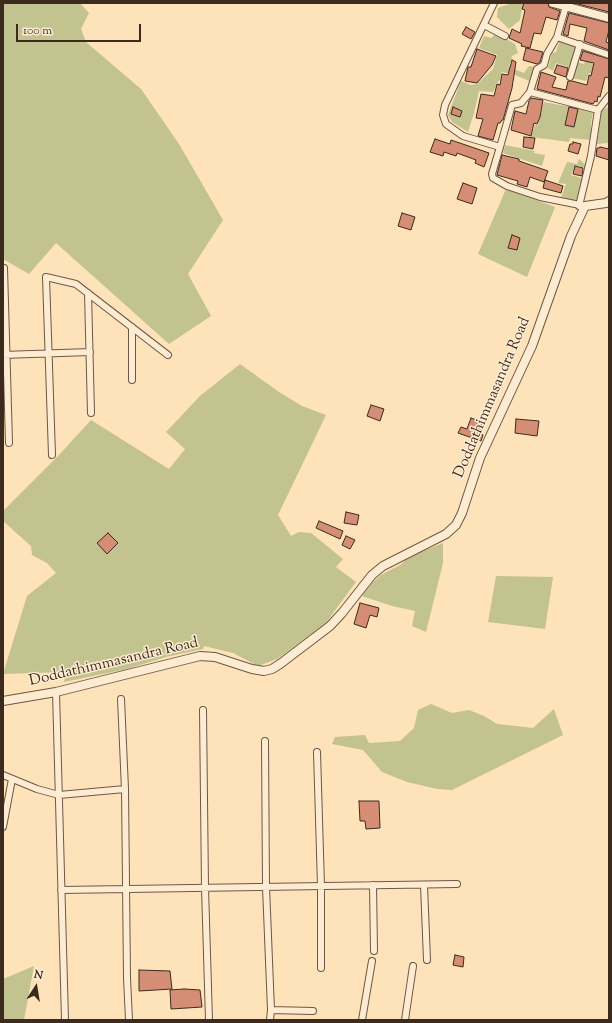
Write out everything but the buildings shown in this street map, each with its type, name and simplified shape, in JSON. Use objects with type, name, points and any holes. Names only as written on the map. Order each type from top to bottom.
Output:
[{"type":"street","points":[[494,3],[445,105],[443,115],[446,124],[463,136],[500,148]]},
{"type":"street","points":[[553,3],[609,18]]},
{"type":"street","points":[[566,6],[558,37],[547,54],[544,65],[537,69],[530,92],[520,103],[512,105],[492,174],[493,178],[507,186],[540,197],[582,206],[606,203],[609,201]]},
{"type":"street","points":[[484,25],[505,36]]},
{"type":"street","points":[[558,37],[609,55]]},
{"type":"street","points":[[570,78],[580,44]]},
{"type":"street","points":[[530,92],[598,110]]},
{"type":"street","points":[[582,206],[598,110],[609,96]]},
{"type":"street","name":"Doddathimmasandra Road","points":[[3,701],[56,692],[200,656],[215,657],[252,670],[264,671],[272,669],[330,626],[372,575],[384,566],[446,534],[456,525],[462,513],[480,458],[532,346],[582,206]]},
{"type":"street","points":[[4,268],[5,355],[9,443]]},
{"type":"street","points":[[52,455],[46,277],[76,284],[168,354]]},
{"type":"street","points":[[88,293],[91,413]]},
{"type":"street","points":[[132,327],[132,380]]},
{"type":"street","points":[[5,355],[90,352]]},
{"type":"street","points":[[56,692],[65,1020]]},
{"type":"street","points":[[121,699],[129,1020]]},
{"type":"street","points":[[203,710],[205,888],[209,1020]]},
{"type":"street","points":[[265,741],[266,887],[271,1010],[270,1020]]},
{"type":"street","points":[[317,752],[321,886],[321,968]]},
{"type":"street","points":[[3,775],[37,789],[59,795],[124,789]]},
{"type":"street","points":[[3,827],[12,779]]},
{"type":"street","points":[[424,884],[427,960]]},
{"type":"street","points":[[62,890],[457,884]]},
{"type":"street","points":[[373,885],[374,951]]},
{"type":"street","points":[[362,1020],[372,961]]},
{"type":"street","points":[[405,1020],[413,966]]},
{"type":"street","points":[[271,1010],[313,1011]]},
{"type":"green space","points":[[3,3],[80,3],[89,13],[81,29],[86,42],[141,89],[179,144],[223,220],[188,274],[211,316],[169,344],[56,243],[29,274],[3,259]]},
{"type":"green space","points":[[512,3],[523,3],[520,20],[509,29],[497,17],[498,8]]},
{"type":"green space","points":[[494,35],[503,37],[515,44],[518,53],[512,56],[509,67],[524,73],[529,66],[535,67],[529,81],[515,75],[502,72],[500,80],[493,92],[479,91],[468,132],[452,122],[448,115],[461,81],[471,85],[477,84],[493,69],[497,55],[479,48],[484,36],[491,38]]},
{"type":"green space","points":[[560,40],[577,45],[571,68],[556,63],[553,71],[548,68],[552,53],[556,52]]},
{"type":"green space","points":[[589,51],[595,53],[592,64],[599,67],[598,75],[589,73],[586,81],[572,78],[577,62],[584,64]]},
{"type":"green space","points":[[544,102],[593,111],[591,140],[570,138],[569,142],[531,137],[535,125],[538,125]]},
{"type":"green space","points":[[608,107],[609,143],[596,144],[600,112]]},
{"type":"green space","points":[[505,145],[535,151],[534,153],[545,155],[542,166],[503,153]]},
{"type":"green space","points":[[579,159],[586,165],[586,168],[575,165],[571,175],[584,179],[578,201],[561,198],[566,184],[558,183],[567,162],[577,164]]},
{"type":"green space","points":[[506,189],[555,207],[527,277],[478,254]]},
{"type":"green space","points":[[240,364],[279,392],[302,406],[326,415],[278,515],[291,536],[299,532],[311,533],[343,559],[336,567],[356,582],[325,624],[277,659],[258,666],[233,653],[204,646],[203,649],[166,657],[127,669],[64,682],[66,672],[3,674],[27,596],[56,573],[47,563],[32,555],[31,546],[3,521],[3,511],[58,456],[91,420],[169,469],[185,449],[166,432],[200,396]]},
{"type":"green space","points":[[443,543],[443,563],[426,632],[412,626],[415,611],[392,606],[362,596],[373,582],[381,575],[400,565],[409,557]]},
{"type":"green space","points":[[496,576],[553,577],[545,629],[488,622]]},
{"type":"green space","points":[[431,704],[452,713],[469,710],[484,716],[497,724],[533,728],[554,709],[563,735],[452,790],[437,789],[407,782],[382,772],[363,750],[332,744],[335,737],[365,735],[369,743],[400,741],[414,728],[418,710]]},
{"type":"green space","points":[[34,966],[24,1020],[3,1020],[3,979]]}]
